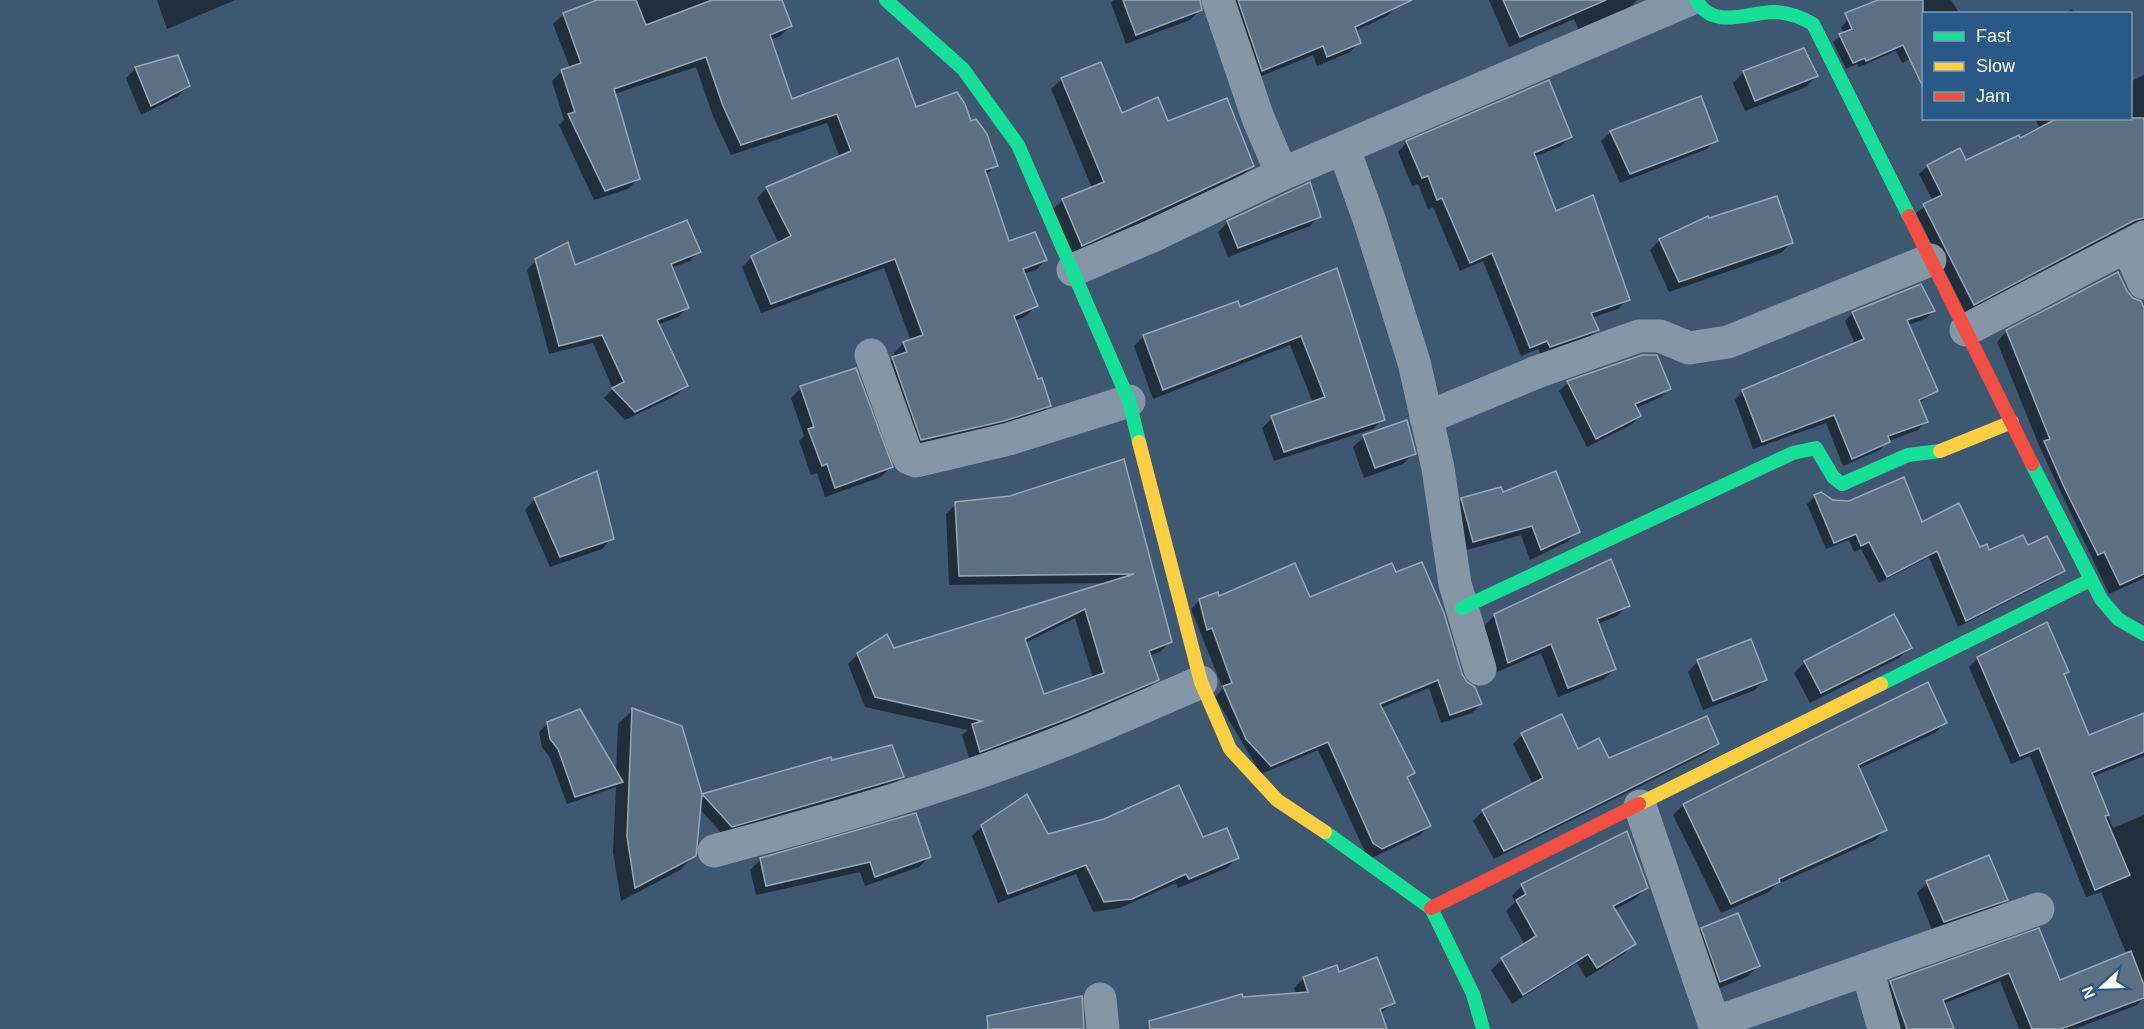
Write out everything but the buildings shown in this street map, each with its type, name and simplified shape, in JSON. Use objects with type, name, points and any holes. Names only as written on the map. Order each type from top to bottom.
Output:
[{"type":"street","points":[[886,0],[963,69],[1018,145],[1129,401],[1201,682],[1230,749],[1276,800],[1431,908],[1473,994],[1483,1029]]},
{"type":"street","points":[[1218,0],[1258,118],[1282,174]]},
{"type":"street","points":[[1073,270],[1152,236],[1282,174],[1688,0]]},
{"type":"street","points":[[1696,0],[1698,7],[1711,17],[1732,18],[1772,12],[1796,14],[1813,24],[2105,608],[2125,627],[2144,634]]},
{"type":"street","points":[[1344,149],[1392,290],[1426,418],[1438,468],[1455,584],[1480,669]]},
{"type":"street","points":[[1966,330],[2136,242],[2144,283]]},
{"type":"street","points":[[1426,418],[1537,372],[1639,336],[1660,336],[1689,348],[1728,342],[1930,260]]},
{"type":"street","points":[[871,355],[905,450],[909,458],[916,460],[1009,439],[1129,401]]},
{"type":"street","points":[[1462,608],[1792,453],[1816,448],[1822,454],[1828,471],[1836,482],[1842,484],[1908,455],[1940,451],[2012,422]]},
{"type":"street","points":[[1431,908],[1640,806],[2090,580]]},
{"type":"street","points":[[714,851],[818,823],[940,785],[1058,743],[1201,682]]},
{"type":"street","points":[[1640,806],[1715,1026],[1867,969],[2038,909]]},
{"type":"street","points":[[1867,969],[1884,1029]]},
{"type":"traffic: fast","points":[[886,0],[963,69],[1018,145],[1129,401],[1139,442]]},
{"type":"traffic: fast","points":[[1696,0],[1703,9],[1712,15],[1721,17],[1731,18],[1778,12],[1794,15],[1813,24],[1909,216]]},
{"type":"traffic: fast","points":[[1462,608],[1793,453],[1816,448],[1833,477],[1842,484],[1908,455],[1940,451]]},
{"type":"traffic: fast","points":[[2032,464],[2101,599],[2118,619],[2144,634]]},
{"type":"traffic: fast","points":[[1881,684],[2090,580]]},
{"type":"traffic: fast","points":[[1325,832],[1431,908],[1473,994],[1483,1029]]},
{"type":"traffic: slow","points":[[1940,451],[2012,422]]},
{"type":"traffic: slow","points":[[1139,442],[1201,682],[1230,749],[1277,800],[1325,832]]},
{"type":"traffic: slow","points":[[1639,804],[1881,684]]},
{"type":"traffic: jam","points":[[1909,216],[2032,464]]},
{"type":"traffic: jam","points":[[1431,908],[1639,804]]}]
